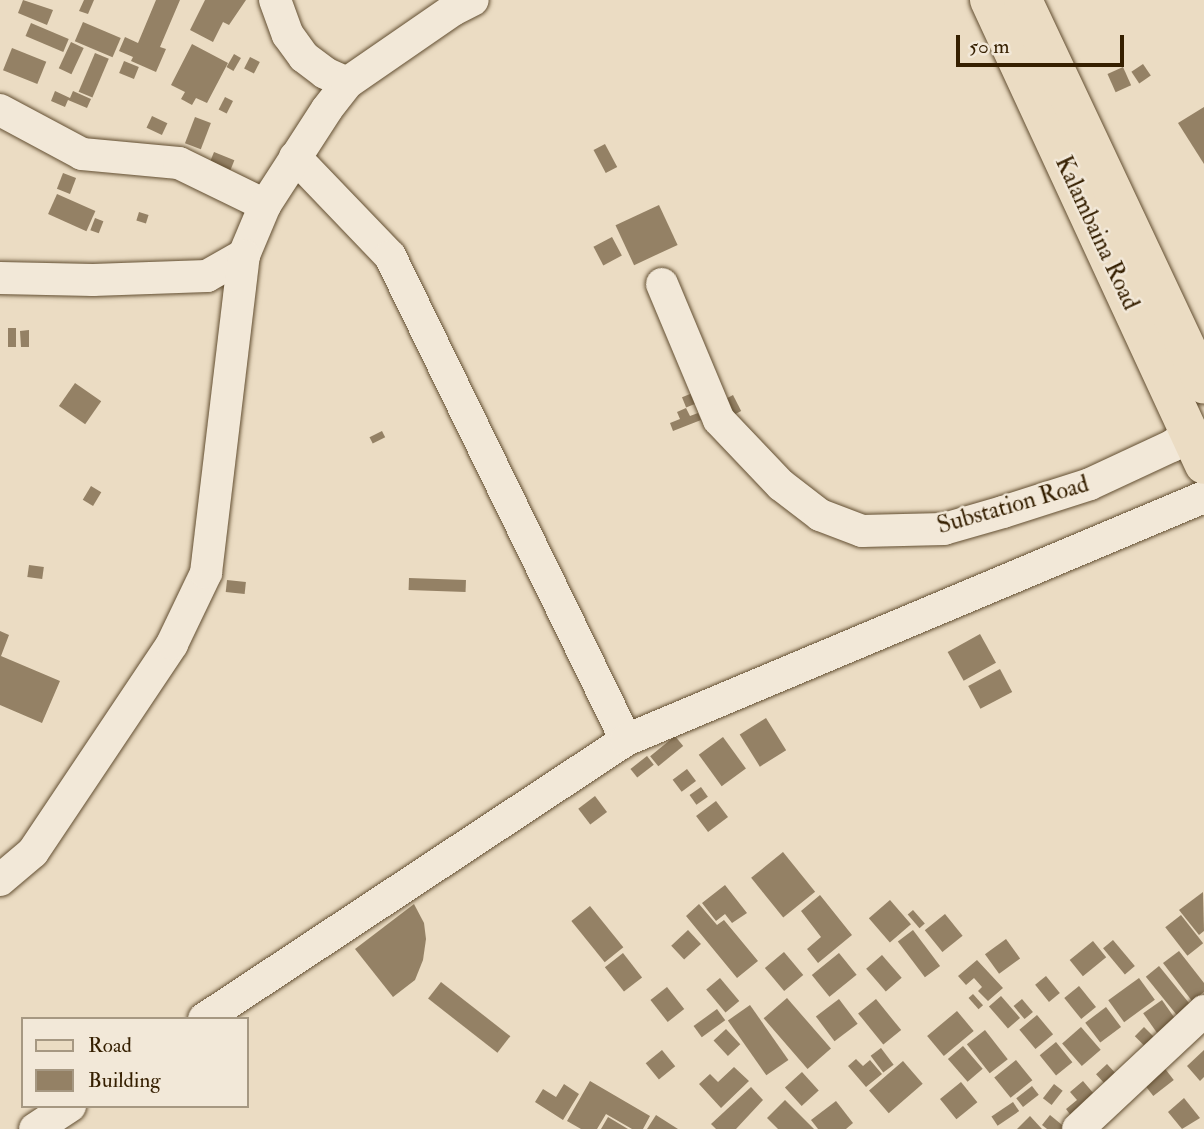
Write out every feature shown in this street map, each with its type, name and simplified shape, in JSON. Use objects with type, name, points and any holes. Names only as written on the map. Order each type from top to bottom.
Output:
[{"type":"main road","name":"Kalambaina Road","points":[[989,0],[1197,449]]},
{"type":"main road","name":"Kalambaina Road","points":[[1023,0],[1204,384]]},
{"type":"street","points":[[275,0],[288,35],[304,57],[325,73],[347,83]]},
{"type":"street","points":[[0,880],[33,852],[172,644],[206,573],[244,256],[265,205],[347,83],[453,10],[474,0]]},
{"type":"street","points":[[0,110],[82,154],[179,163],[265,205]]},
{"type":"street","points":[[295,157],[390,256],[626,740]]},
{"type":"street","points":[[0,278],[93,280],[207,276],[244,256]]},
{"type":"street","name":"Substation Road","points":[[662,284],[719,420],[781,485],[820,515],[862,531],[944,529],[1090,484],[1172,446],[1197,449]]},
{"type":"street","points":[[207,1017],[626,740],[1204,497]]},
{"type":"street","points":[[1078,1129],[1204,1011]]},
{"type":"street","points":[[35,1129],[67,1108]]},
{"type":"building","points":[[23,0],[53,10],[47,25],[18,13]]},
{"type":"building","points":[[84,0],[94,0],[88,14],[79,11]]},
{"type":"building","points":[[156,0],[180,0],[160,47],[166,49],[156,72],[131,61],[133,57],[119,51],[125,37],[138,43]]},
{"type":"building","points":[[205,0],[246,0],[229,25],[223,22],[213,42],[190,30]]},
{"type":"building","points":[[83,22],[121,38],[113,57],[75,41]]},
{"type":"building","points":[[31,23],[69,39],[63,52],[26,36]]},
{"type":"building","points":[[71,42],[84,48],[71,74],[59,68]]},
{"type":"building","points":[[192,44],[228,63],[207,103],[196,98],[192,105],[181,99],[185,92],[171,85]]},
{"type":"building","points":[[12,48],[46,62],[37,84],[3,70]]},
{"type":"building","points":[[95,53],[109,59],[92,98],[79,92]]},
{"type":"building","points":[[234,54],[241,58],[233,71],[226,67]]},
{"type":"building","points":[[250,57],[260,62],[254,74],[244,69]]},
{"type":"building","points":[[124,61],[139,67],[134,79],[119,73]]},
{"type":"building","points":[[1143,64],[1151,76],[1139,83],[1131,72]]},
{"type":"building","points":[[1123,67],[1131,85],[1116,92],[1107,74]]},
{"type":"building","points":[[55,91],[70,98],[73,91],[91,99],[87,108],[68,100],[65,107],[51,101]]},
{"type":"building","points":[[225,97],[233,101],[227,114],[219,109]]},
{"type":"building","points":[[1204,107],[1204,164],[1178,123]]},
{"type":"building","points":[[152,116],[167,123],[162,135],[147,128]]},
{"type":"building","points":[[195,117],[211,123],[201,149],[185,143]]},
{"type":"building","points":[[605,144],[617,167],[606,173],[594,150]]},
{"type":"building","points":[[214,152],[234,160],[230,170],[210,162]]},
{"type":"building","points":[[63,173],[76,178],[70,194],[57,189]]},
{"type":"building","points":[[57,194],[95,211],[86,231],[48,214]]},
{"type":"building","points":[[659,205],[678,245],[634,265],[615,225]]},
{"type":"building","points":[[139,212],[149,215],[146,224],[136,221]]},
{"type":"building","points":[[95,218],[103,221],[99,233],[90,230]]},
{"type":"building","points":[[612,237],[622,256],[603,265],[593,247]]},
{"type":"building","points":[[8,328],[16,328],[16,347],[8,347]]},
{"type":"building","points":[[29,330],[29,347],[21,347],[20,331]]},
{"type":"building","points":[[75,383],[101,401],[85,424],[59,406]]},
{"type":"building","points":[[695,392],[699,402],[686,407],[682,397]]},
{"type":"building","points":[[733,395],[741,411],[734,415],[726,399]]},
{"type":"building","points":[[686,408],[690,416],[698,413],[701,420],[673,431],[670,423],[680,419],[677,412]]},
{"type":"building","points":[[382,431],[385,437],[373,444],[370,437]]},
{"type":"building","points":[[91,486],[101,492],[93,506],[83,500]]},
{"type":"building","points":[[29,565],[44,567],[42,579],[27,577]]},
{"type":"building","points":[[409,578],[466,580],[466,592],[409,590]]},
{"type":"building","points":[[227,580],[246,582],[245,594],[226,592]]},
{"type":"building","points":[[0,631],[9,635],[1,656],[60,681],[42,723],[0,705]]},
{"type":"building","points":[[980,634],[996,663],[964,681],[948,652]]},
{"type":"building","points":[[1000,669],[1012,692],[980,709],[968,686]]},
{"type":"building","points":[[766,718],[786,750],[760,767],[740,734]]},
{"type":"building","points":[[675,736],[683,746],[658,766],[650,756]]},
{"type":"building","points":[[723,737],[746,769],[722,786],[699,755]]},
{"type":"building","points":[[647,756],[654,765],[637,778],[630,769]]},
{"type":"building","points":[[687,769],[696,781],[682,792],[673,780]]},
{"type":"building","points":[[701,787],[708,797],[696,805],[690,795]]},
{"type":"building","points":[[595,796],[607,812],[590,825],[578,809]]},
{"type":"building","points":[[716,801],[728,817],[708,832],[696,816]]},
{"type":"building","points":[[783,852],[815,892],[783,917],[751,878]]},
{"type":"building","points":[[725,885],[747,913],[732,923],[725,914],[716,921],[702,903]]},
{"type":"building","points":[[1203,892],[1204,931],[1199,935],[1179,910]]},
{"type":"building","points":[[820,895],[852,935],[818,963],[807,949],[821,937],[801,911]]},
{"type":"building","points":[[890,900],[911,924],[890,943],[869,918]]},
{"type":"building","points":[[414,904],[424,923],[426,939],[423,960],[415,980],[393,997],[355,949]]},
{"type":"building","points":[[699,904],[717,925],[724,920],[758,961],[737,978],[686,916]]},
{"type":"building","points":[[590,906],[623,947],[605,962],[571,921]]},
{"type":"building","points":[[913,910],[925,924],[920,928],[908,915]]},
{"type":"building","points":[[945,914],[963,936],[942,952],[925,930]]},
{"type":"building","points":[[1181,915],[1203,943],[1187,956],[1165,927]]},
{"type":"building","points":[[688,930],[701,944],[684,960],[671,946]]},
{"type":"building","points":[[913,930],[940,966],[925,977],[898,941]]},
{"type":"building","points":[[1006,939],[1020,958],[999,974],[985,954]]},
{"type":"building","points":[[1113,940],[1135,966],[1125,974],[1103,948]]},
{"type":"building","points":[[1093,941],[1106,957],[1083,976],[1070,960]]},
{"type":"building","points":[[1179,951],[1204,983],[1204,992],[1192,1001],[1163,963]]},
{"type":"building","points":[[784,952],[803,975],[784,991],[765,968]]},
{"type":"building","points":[[623,953],[642,977],[624,992],[605,967]]},
{"type":"building","points":[[839,953],[857,975],[829,997],[812,975]]},
{"type":"building","points":[[882,955],[902,978],[886,991],[866,969]]},
{"type":"building","points":[[977,960],[1003,988],[988,1001],[978,991],[982,987],[974,978],[966,985],[958,976]]},
{"type":"building","points":[[1159,966],[1196,1011],[1182,1022],[1146,977]]},
{"type":"building","points":[[1046,976],[1060,993],[1049,1002],[1035,985]]},
{"type":"building","points":[[720,978],[739,1001],[725,1013],[706,990]]},
{"type":"building","points":[[1139,978],[1155,1000],[1124,1022],[1108,1000]]},
{"type":"building","points":[[441,982],[510,1036],[497,1053],[428,999]]},
{"type":"building","points":[[1079,986],[1096,1007],[1081,1019],[1064,998]]},
{"type":"building","points":[[667,987],[684,1009],[668,1022],[650,1000]]},
{"type":"building","points":[[973,994],[983,1005],[979,1009],[969,998]]},
{"type":"building","points":[[1001,996],[1020,1018],[1008,1028],[989,1006]]},
{"type":"building","points":[[787,998],[831,1049],[808,1069],[764,1018]]},
{"type":"building","points":[[839,999],[858,1024],[834,1041],[816,1016]]},
{"type":"building","points":[[876,999],[901,1030],[883,1045],[858,1013]]},
{"type":"building","points":[[1022,999],[1033,1012],[1025,1019],[1014,1006]]},
{"type":"building","points":[[1162,1000],[1176,1020],[1157,1033],[1143,1013]]},
{"type":"building","points":[[750,1005],[788,1060],[766,1075],[728,1020]]},
{"type":"building","points":[[1106,1007],[1121,1027],[1100,1043],[1085,1023]]},
{"type":"building","points":[[717,1009],[725,1020],[702,1037],[694,1026]]},
{"type":"building","points":[[957,1011],[974,1031],[944,1056],[927,1036]]},
{"type":"building","points":[[1037,1015],[1053,1034],[1035,1049],[1019,1030]]},
{"type":"building","points":[[1081,1027],[1101,1050],[1082,1066],[1062,1043]]},
{"type":"building","points":[[1144,1027],[1156,1039],[1147,1048],[1135,1036]]},
{"type":"building","points":[[726,1029],[740,1044],[728,1056],[714,1041]]},
{"type":"building","points":[[985,1030],[1008,1059],[990,1073],[967,1044]]},
{"type":"building","points":[[1056,1042],[1072,1062],[1056,1075],[1040,1055]]},
{"type":"building","points":[[963,1046],[983,1069],[968,1082],[948,1059]]},
{"type":"building","points":[[881,1048],[894,1065],[883,1073],[871,1056]]},
{"type":"building","points":[[662,1050],[675,1066],[659,1080],[646,1063]]},
{"type":"building","points":[[1204,1050],[1204,1077],[1200,1081],[1187,1066]]},
{"type":"building","points":[[856,1059],[863,1066],[870,1060],[882,1074],[866,1087],[848,1066]]},
{"type":"building","points":[[1016,1060],[1032,1080],[1011,1098],[994,1078]]},
{"type":"building","points":[[903,1061],[923,1084],[889,1113],[869,1091]]},
{"type":"building","points":[[1159,1061],[1174,1080],[1153,1096],[1139,1077]]},
{"type":"building","points":[[1107,1064],[1119,1077],[1108,1087],[1096,1074]]},
{"type":"building","points":[[734,1067],[749,1081],[721,1108],[699,1084],[710,1074],[718,1082]]},
{"type":"building","points":[[802,1072],[819,1091],[802,1106],[785,1087]]},
{"type":"building","points":[[590,1081],[650,1116],[643,1129],[632,1129],[606,1114],[597,1129],[581,1129],[567,1121]]},
{"type":"building","points":[[1083,1081],[1100,1101],[1075,1121],[1066,1109],[1077,1100],[1070,1092]]},
{"type":"building","points":[[961,1082],[977,1102],[956,1119],[940,1099]]},
{"type":"building","points":[[564,1084],[579,1094],[563,1120],[535,1102],[543,1089],[556,1097]]},
{"type":"building","points":[[1054,1084],[1063,1091],[1052,1105],[1043,1098]]},
{"type":"building","points":[[1032,1086],[1039,1095],[1023,1107],[1016,1098]]},
{"type":"building","points":[[751,1087],[763,1100],[736,1129],[716,1129],[711,1124]]},
{"type":"building","points":[[1184,1098],[1200,1118],[1182,1129],[1168,1112]]},
{"type":"building","points":[[785,1100],[814,1129],[778,1129],[767,1118]]},
{"type":"building","points":[[836,1101],[853,1123],[846,1129],[818,1129],[811,1120]]},
{"type":"building","points":[[1013,1102],[1019,1111],[998,1126],[991,1117]]},
{"type":"building","points":[[656,1115],[678,1129],[647,1129]]},
{"type":"building","points":[[1050,1115],[1067,1129],[1047,1129],[1042,1125]]},
{"type":"building","points":[[1030,1116],[1042,1129],[1017,1129]]},
{"type":"building","points":[[608,1117],[628,1129],[601,1129]]}]
